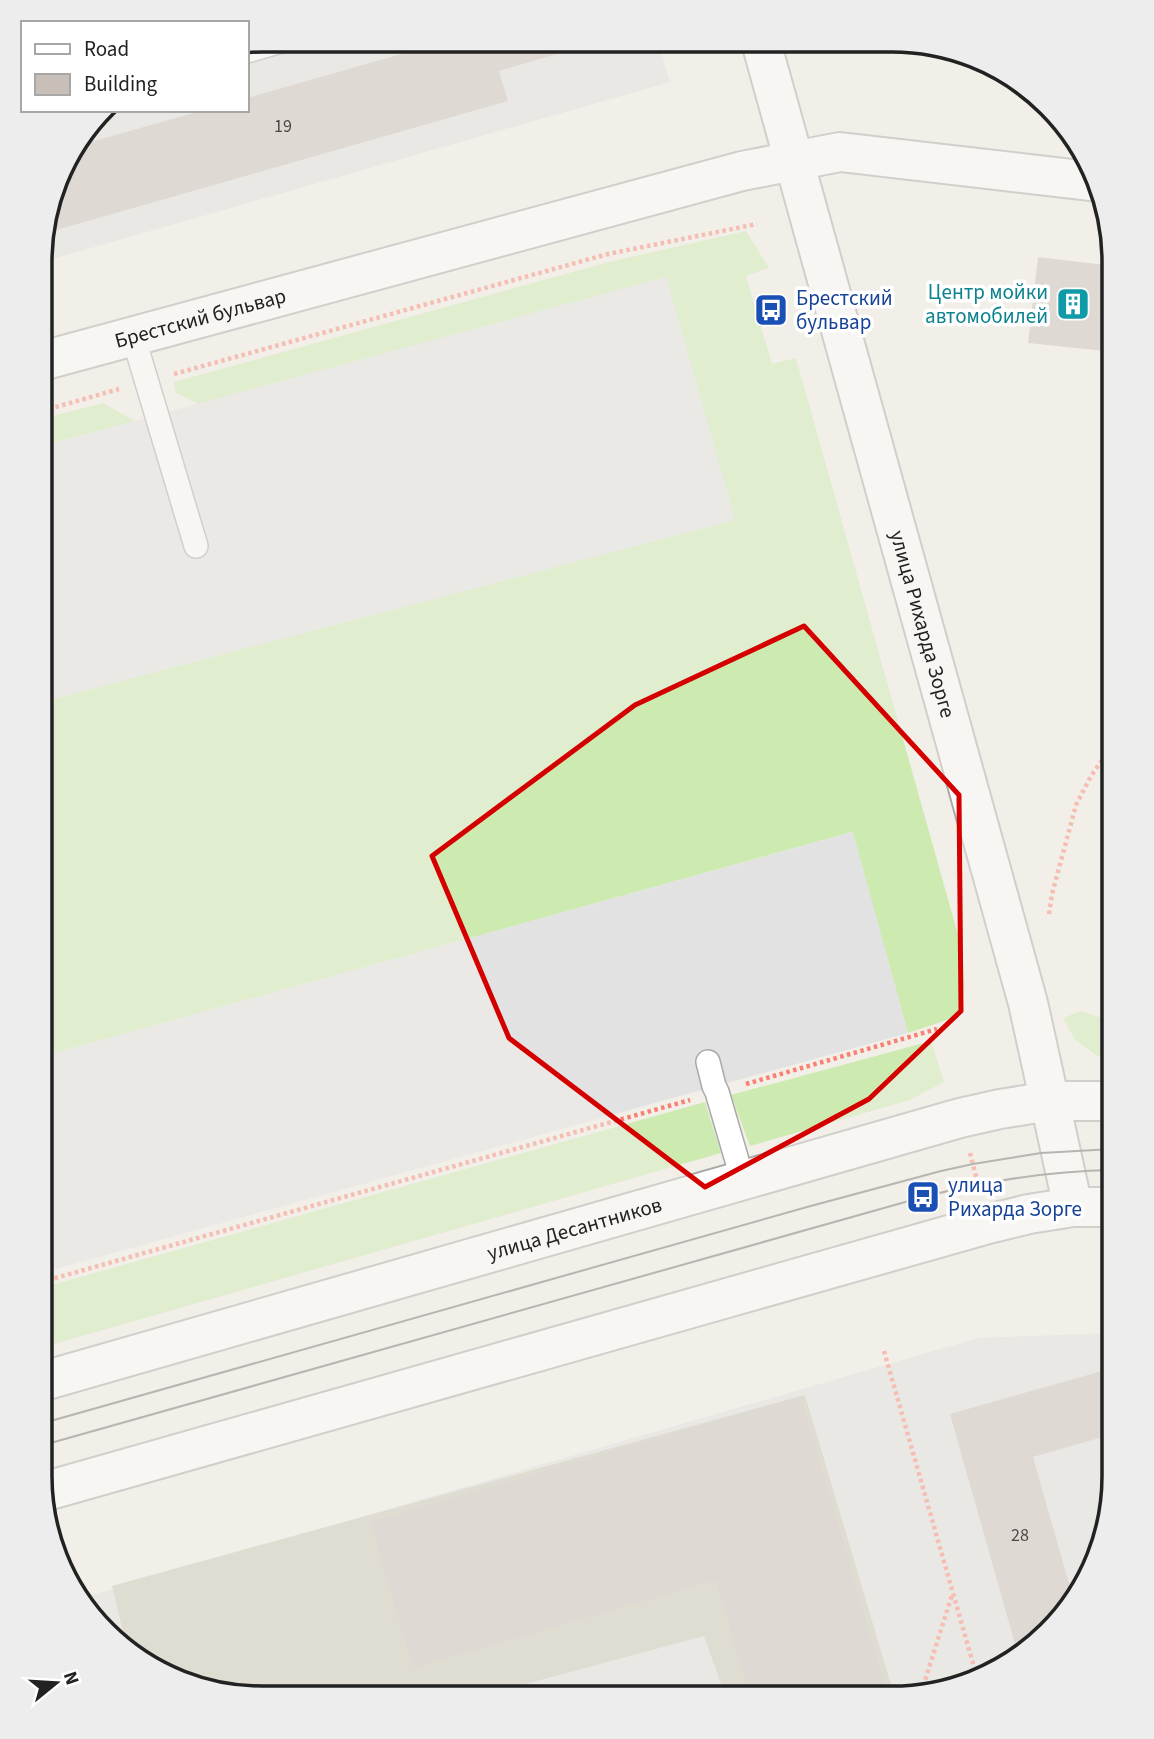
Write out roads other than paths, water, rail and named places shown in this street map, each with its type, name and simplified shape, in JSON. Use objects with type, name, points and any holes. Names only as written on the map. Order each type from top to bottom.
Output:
[{"type":"street","name":"улица Рихарда Зорге","points":[[764,52],[1028,1003],[1073,1207]]},
{"type":"street","name":"Брестский бульвар","points":[[52,358],[729,175],[840,152],[1085,181]]},
{"type":"street","name":"улица Десантников","points":[[52,1379],[960,1118],[1050,1101],[1101,1101]]},
{"type":"street","points":[[53,1489],[975,1228],[1029,1214],[1073,1207],[1101,1207]]},
{"type":"lane","points":[[133,336],[196,546]]},
{"type":"lane","points":[[708,1062],[743,1181]]},
{"type":"tram line","points":[[52,1421],[941,1171],[1041,1153],[1101,1150]]},
{"type":"tram line","points":[[52,1443],[923,1197],[1018,1178],[1101,1170]]},
{"type":"place","name":"Центр мойки автомобилей","points":[[1073,304]]},
{"type":"place","name":"Брестский бульвар","points":[[771,310]]},
{"type":"place","name":"улица Рихарда Зорге","points":[[923,1197]]}]
